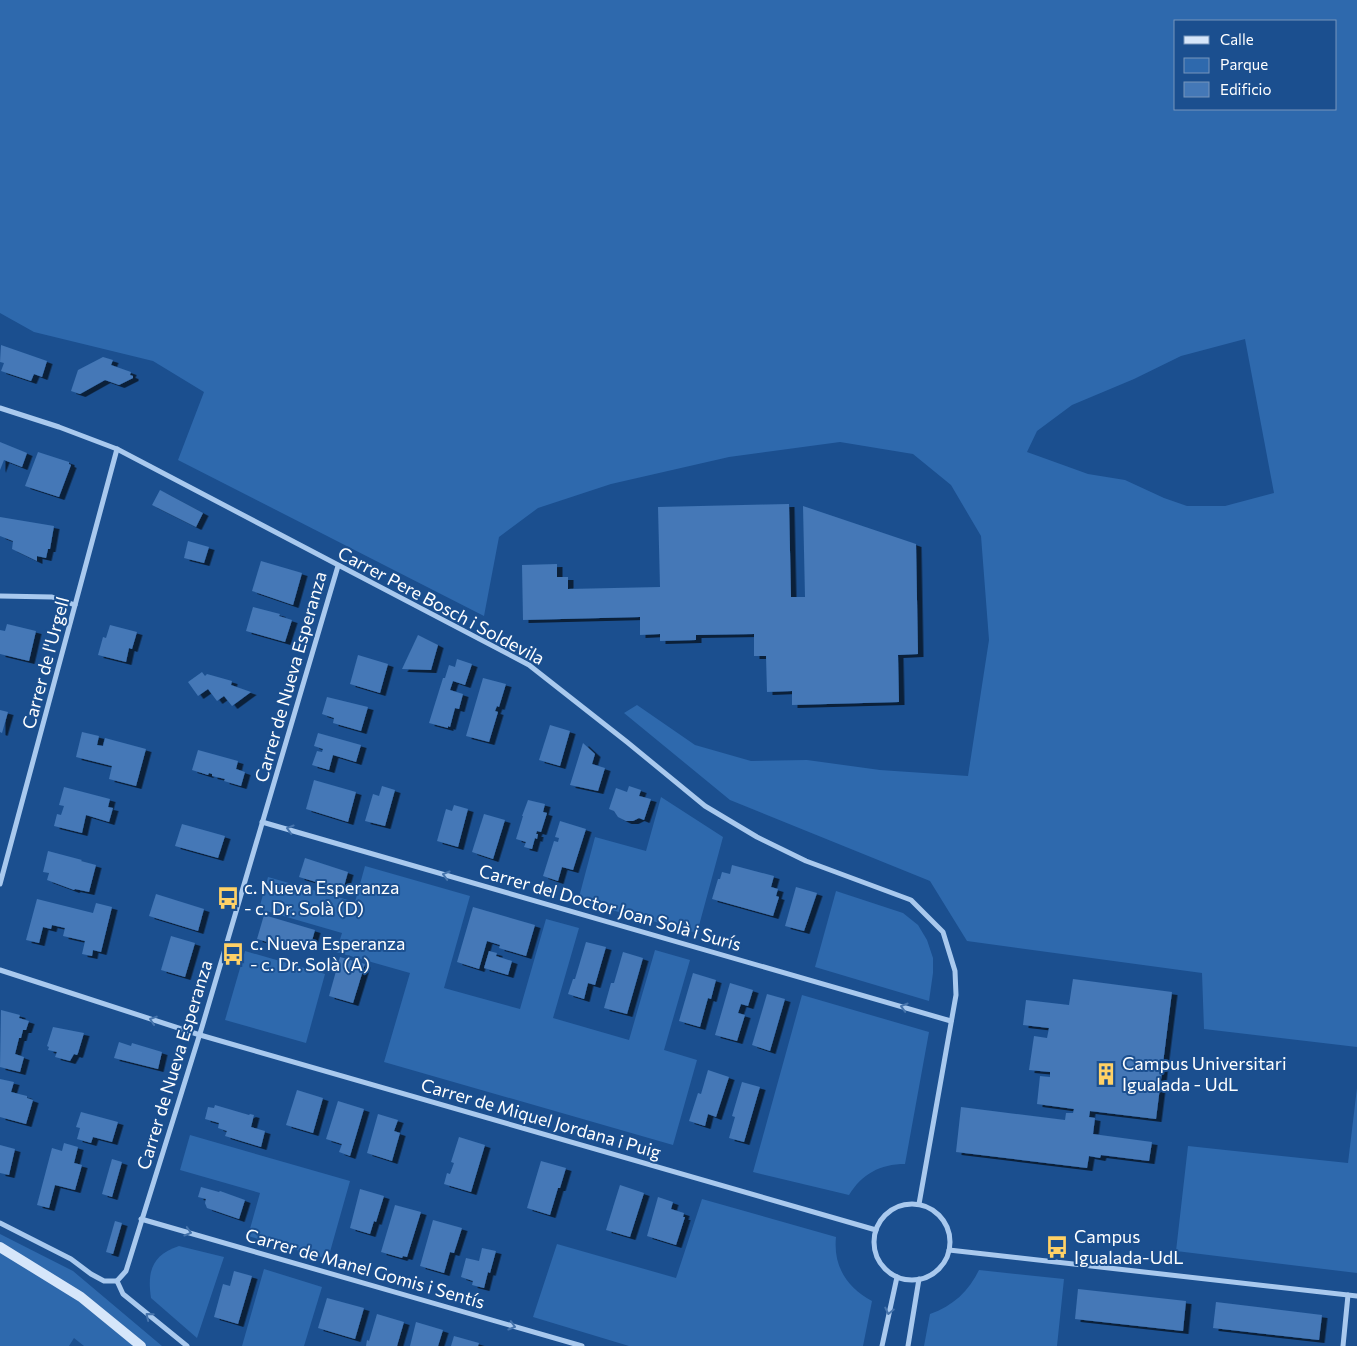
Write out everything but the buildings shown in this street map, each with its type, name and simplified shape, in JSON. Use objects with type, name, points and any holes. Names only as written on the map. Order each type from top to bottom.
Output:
[{"type":"street","name":"Carrer Pere Bosch i Soldevila","points":[[0,408],[59,427],[117,449],[529,665],[705,806],[757,837],[806,861],[911,900],[943,932],[955,971],[956,995],[919,1204]]},
{"type":"street","name":"Carrer de l'Urgell","points":[[0,884],[117,449]]},
{"type":"street","name":"Carrer de Nueva Esperanza","points":[[117,1281],[126,1271],[200,1035],[338,566]]},
{"type":"street","points":[[0,596],[52,597],[76,605]]},
{"type":"street","name":"Carrer del Doctor Joan Solà i Surís","points":[[262,822],[951,1021]]},
{"type":"street","name":"Carrer de Miquel Jordana i Puig","points":[[0,970],[200,1035],[876,1230]]},
{"type":"street","points":[[905,1204],[919,1204],[933,1210],[944,1221],[950,1235],[949,1250],[945,1261],[929,1276],[907,1280],[896,1277],[883,1267],[877,1257],[874,1241],[876,1230],[882,1218],[893,1209],[905,1204]]},
{"type":"street","name":"Carrer de Manel Gomis i Sentís","points":[[141,1219],[582,1346]]},
{"type":"street","points":[[0,1223],[71,1259],[104,1281],[117,1281],[122,1294],[187,1346]]},
{"type":"street","points":[[0,1247],[81,1297],[141,1346]]},
{"type":"street","points":[[949,1250],[1357,1296]]},
{"type":"street","points":[[882,1346],[896,1277]]},
{"type":"street","points":[[908,1346],[919,1279]]},
{"type":"street","points":[[1343,1346],[1348,1295]]},
{"type":"green space","points":[[0,0],[1357,0],[1357,1047],[1204,1029],[1202,973],[967,941],[930,881],[730,800],[624,713],[637,705],[695,745],[751,761],[807,760],[880,770],[968,776],[989,640],[981,536],[951,485],[913,454],[840,442],[729,457],[611,484],[538,508],[499,537],[484,616],[178,460],[204,392],[153,361],[34,332],[0,313]],"holes":[[[1245,339],[1274,493],[1225,506],[1187,506],[1164,498],[1125,480],[1088,474],[1027,452],[1037,431],[1072,405],[1134,379],[1181,356]]]},
{"type":"green space","points":[[661,797],[723,837],[697,933],[578,901],[595,837],[646,851]]},
{"type":"green space","points":[[365,866],[470,896],[444,988],[520,1009],[546,919],[579,928],[553,1018],[629,1040],[655,950],[690,960],[664,1050],[697,1060],[673,1145],[384,1062],[410,973],[336,952],[342,933],[259,909],[268,877],[355,902]]},
{"type":"green space","points":[[836,891],[903,913],[918,925],[927,940],[933,958],[929,1001],[815,967]]},
{"type":"green space","points":[[245,951],[325,974],[306,1043],[225,1020]]},
{"type":"green space","points":[[802,995],[929,1032],[905,1164],[896,1164],[872,1172],[860,1181],[849,1195],[753,1172]]},
{"type":"green space","points":[[1357,1088],[1357,1273],[1176,1251],[1188,1146],[1348,1163]]},
{"type":"green space","points":[[190,1135],[350,1181],[328,1259],[248,1236],[260,1193],[180,1170]]},
{"type":"green space","points":[[702,1199],[836,1237],[839,1267],[855,1290],[872,1301],[863,1346],[629,1346],[533,1317],[557,1244],[676,1278]]},
{"type":"green space","points":[[0,1234],[73,1271],[162,1346],[84,1346],[74,1338],[69,1346],[0,1346]]},
{"type":"green space","points":[[179,1246],[224,1257],[197,1338],[151,1298],[150,1280],[153,1265],[163,1254]]},
{"type":"green space","points":[[264,1269],[322,1287],[304,1346],[242,1346]]},
{"type":"green space","points":[[979,1270],[1064,1279],[1057,1346],[924,1346],[930,1314],[946,1307],[959,1297],[970,1285]]},
{"type":"place","name":"c. Nueva Esperanza - c. Dr. Solà (D)","points":[[228,898]]},
{"type":"place","name":"c. Nueva Esperanza - c. Dr. Solà (A)","points":[[233,954]]},
{"type":"place","name":"Campus Universitari Igualada - UdL","points":[[1106,1074]]},
{"type":"place","name":"Campus Igualada-UdL","points":[[1057,1247]]}]
